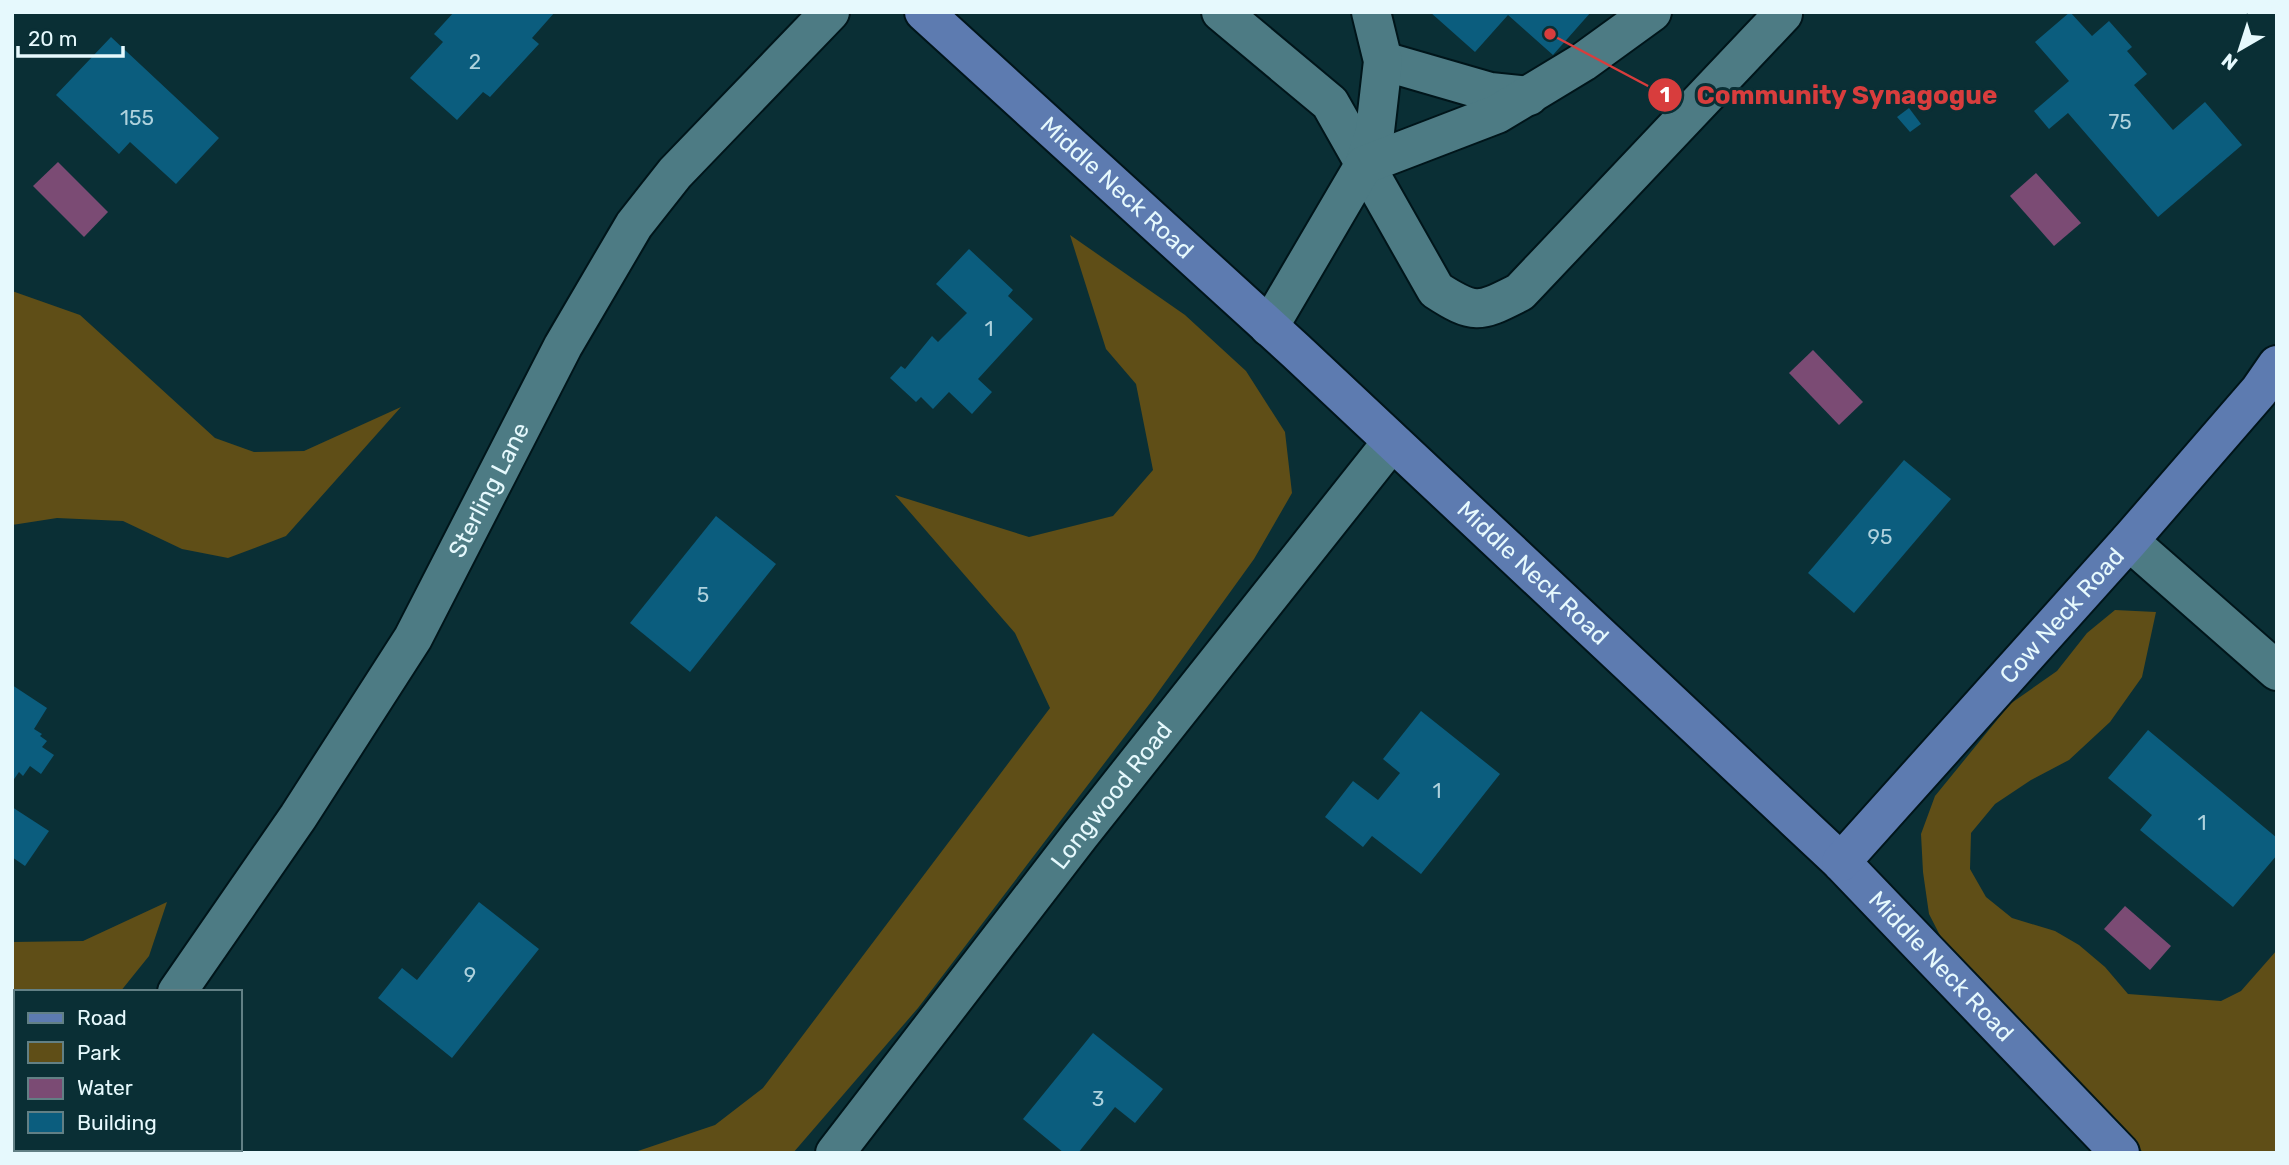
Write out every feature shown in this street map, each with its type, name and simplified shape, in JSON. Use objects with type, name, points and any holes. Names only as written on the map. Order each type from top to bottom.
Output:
[{"type":"main road","name":"Middle Neck Road","points":[[924,12],[1269,327],[1841,862],[2120,1153]]},
{"type":"main road","name":"Cow Neck Road","points":[[1841,862],[2129,541],[2259,391],[2277,365]]},
{"type":"street","name":"Sterling Lane","points":[[178,990],[299,817],[413,638],[563,346],[634,225],[675,173],[830,12]]},
{"type":"street","points":[[1221,12],[1330,103],[1436,290],[1459,305],[1485,309],[1520,292],[1783,15],[1782,12]]},
{"type":"street","points":[[1269,327],[1364,165],[1375,131],[1383,61],[1371,12]]},
{"type":"street","points":[[1364,165],[1497,114],[1583,62],[1652,12]]},
{"type":"street","points":[[1383,61],[1490,92],[1529,96]]},
{"type":"street","name":"Longwood Road","points":[[835,1153],[1080,835],[1391,443]]},
{"type":"street","points":[[2129,541],[2277,671]]},
{"type":"green space","points":[[1070,235],[1185,315],[1246,371],[1285,432],[1292,493],[1254,559],[1151,702],[918,1008],[793,1153],[632,1153],[715,1125],[763,1088],[1050,708],[1015,633],[895,495],[1029,537],[1113,516],[1153,470],[1136,384],[1106,349]]},
{"type":"green space","points":[[12,291],[80,315],[215,438],[254,452],[304,451],[401,407],[286,536],[228,558],[182,549],[123,521],[57,518],[12,525]]},
{"type":"green space","points":[[2115,610],[2156,612],[2142,677],[2110,722],[2069,760],[2031,780],[1995,804],[1971,833],[1970,869],[1986,897],[2012,918],[2055,931],[2079,945],[2105,967],[2128,994],[2221,1001],[2241,991],[2277,950],[2277,1153],[2144,1153],[1986,1001],[1948,951],[1929,914],[1921,834],[1935,796],[2010,704],[2057,671],[2087,633]]},
{"type":"green space","points":[[167,902],[149,956],[122,990],[14,990],[12,1048],[12,942],[83,941]]},
{"type":"water","points":[[58,162],[108,212],[84,237],[33,186]]},
{"type":"water","points":[[2036,173],[2081,223],[2054,246],[2010,196]]},
{"type":"water","points":[[1813,350],[1863,402],[1839,425],[1789,373]]},
{"type":"water","points":[[2125,906],[2171,946],[2150,970],[2104,929]]},
{"type":"building","points":[[454,12],[555,12],[532,38],[539,44],[490,97],[483,92],[457,120],[410,78],[443,42],[434,34]]},
{"type":"building","points":[[1430,12],[1591,12],[1553,55],[1508,15],[1475,52]]},
{"type":"building","points":[[2070,12],[2092,36],[2109,21],[2132,47],[2127,51],[2147,74],[2134,85],[2173,130],[2205,102],[2242,145],[2158,217],[2068,113],[2049,129],[2034,111],[2069,81],[2035,42]]},
{"type":"building","points":[[111,37],[219,138],[176,184],[130,142],[119,154],[56,95]]},
{"type":"building","points":[[1909,108],[1921,124],[1910,132],[1897,117]]},
{"type":"building","points":[[969,249],[1013,290],[1008,296],[1033,319],[978,379],[992,392],[972,414],[949,392],[933,409],[921,397],[916,402],[890,378],[901,366],[905,369],[932,336],[938,342],[967,313],[936,284]]},
{"type":"building","points":[[1904,460],[1951,499],[1854,613],[1808,573]]},
{"type":"building","points":[[716,516],[776,564],[690,672],[630,623]]},
{"type":"building","points":[[12,685],[47,708],[34,729],[47,741],[42,747],[54,755],[41,774],[30,766],[23,776],[19,772],[12,782]]},
{"type":"building","points":[[1421,711],[1500,774],[1421,874],[1372,836],[1363,847],[1325,817],[1353,781],[1378,800],[1400,773],[1383,759]]},
{"type":"building","points":[[2148,730],[2277,838],[2277,855],[2233,907],[2140,830],[2152,815],[2108,778]]},
{"type":"building","points":[[12,807],[49,831],[25,866],[12,857]]},
{"type":"building","points":[[479,902],[539,949],[452,1058],[378,998],[402,968],[417,980]]},
{"type":"building","points":[[1093,1033],[1163,1089],[1135,1123],[1115,1107],[1078,1153],[1064,1153],[1023,1119]]},
{"type":"place","name":"Community Synagogue","points":[[1550,34]]}]
